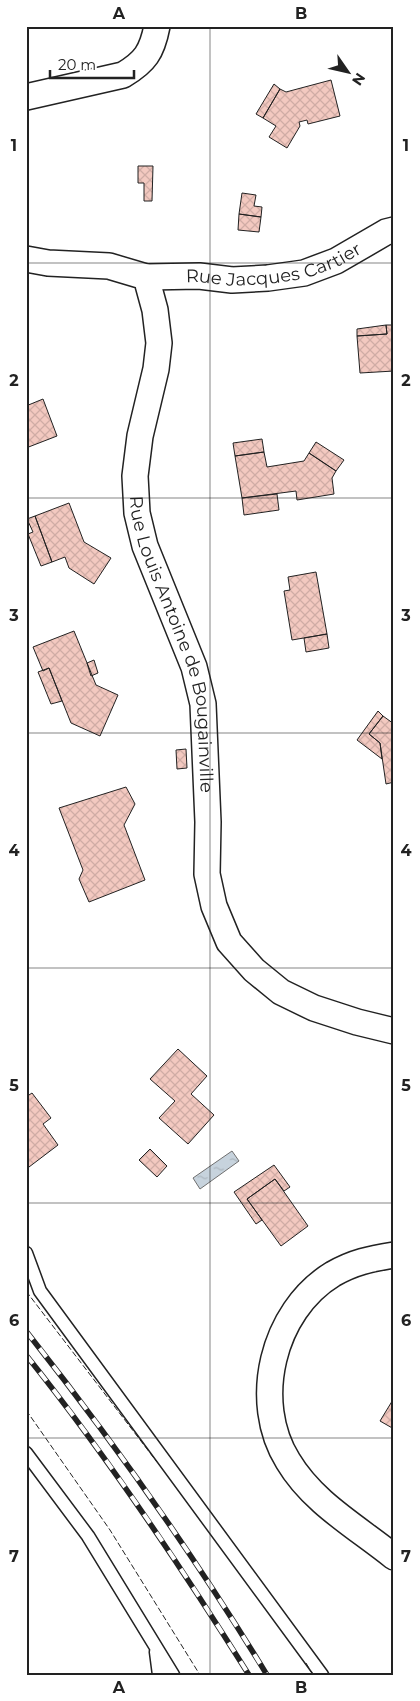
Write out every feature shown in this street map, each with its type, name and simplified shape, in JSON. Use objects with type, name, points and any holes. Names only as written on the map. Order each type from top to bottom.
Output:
[{"type":"street","points":[[26,97],[123,75],[137,67],[147,56],[154,42],[157,26]]},
{"type":"street","name":"Rue Jacques Cartier","points":[[146,277],[199,276],[232,280],[304,273],[336,261],[386,232],[394,230]]},
{"type":"street","points":[[26,259],[48,263],[109,266],[146,277]]},
{"type":"street","name":"Rue Louis Antoine de Bougainville","points":[[146,277],[156,310],[159,343],[156,369],[140,436],[135,476],[137,513],[145,546],[194,667],[203,704],[208,822],[207,874],[214,906],[229,942],[254,970],[281,992],[314,1008],[357,1022],[394,1031]]},
{"type":"street","points":[[394,1255],[358,1262],[332,1275],[306,1297],[289,1320],[276,1353],[270,1383],[270,1415],[276,1440],[288,1462],[301,1480],[320,1500],[394,1557]]},
{"type":"lane","points":[[26,1253],[40,1291],[322,1675]]},
{"type":"lane","points":[[26,1453],[88,1536],[173,1675]]},
{"type":"lane","points":[[155,1648],[159,1675]]},
{"type":"water","points":[[232,1151],[239,1161],[200,1189],[193,1178]]},
{"type":"building","points":[[331,80],[340,116],[308,124],[307,120],[299,122],[300,126],[287,148],[269,137],[276,126],[263,118],[280,89],[286,92]]},
{"type":"building","points":[[274,84],[280,89],[263,118],[256,114]]},
{"type":"building","points":[[138,166],[153,166],[152,201],[144,201],[144,183],[138,183]]},
{"type":"building","points":[[242,193],[256,195],[254,206],[262,207],[261,217],[239,214]]},
{"type":"building","points":[[239,214],[261,217],[259,232],[238,230]]},
{"type":"building","points":[[386,325],[387,334],[357,336],[357,329]]},
{"type":"building","points":[[386,325],[394,325],[394,371],[360,373],[357,336],[387,334]]},
{"type":"building","points":[[43,399],[57,436],[26,448],[26,406]]},
{"type":"building","points":[[262,439],[264,452],[235,456],[233,443]]},
{"type":"building","points":[[316,442],[344,460],[336,471],[309,453]]},
{"type":"building","points":[[264,452],[267,467],[304,461],[309,453],[336,471],[332,478],[334,494],[297,500],[296,491],[242,498],[235,456]]},
{"type":"building","points":[[277,494],[279,510],[244,515],[242,498]]},
{"type":"building","points":[[69,503],[84,542],[111,558],[94,584],[69,568],[65,557],[52,562],[35,516]]},
{"type":"building","points":[[35,516],[52,562],[41,566],[28,534],[33,532],[27,519]]},
{"type":"building","points":[[316,572],[327,634],[292,640],[284,591],[290,590],[288,577]]},
{"type":"building","points":[[74,631],[96,685],[118,695],[100,736],[71,723],[49,668],[43,671],[33,647]]},
{"type":"building","points":[[327,634],[329,648],[306,652],[304,638]]},
{"type":"building","points":[[94,660],[98,673],[91,676],[87,663]]},
{"type":"building","points":[[49,668],[62,701],[51,704],[38,672]]},
{"type":"building","points":[[378,711],[383,716],[369,734],[380,743],[382,759],[357,740]]},
{"type":"building","points":[[383,716],[394,724],[394,782],[386,784],[380,743],[369,734]]},
{"type":"building","points":[[186,749],[187,768],[177,769],[176,750]]},
{"type":"building","points":[[126,787],[135,804],[124,825],[145,880],[89,902],[79,879],[83,870],[59,808]]},
{"type":"building","points":[[178,1049],[207,1076],[191,1094],[214,1115],[188,1144],[159,1118],[175,1101],[150,1079]]},
{"type":"building","points":[[32,1093],[51,1118],[43,1124],[58,1145],[29,1167],[26,1163],[26,1135],[29,1133],[26,1130],[26,1097]]},
{"type":"building","points":[[150,1149],[167,1166],[157,1177],[139,1160]]},
{"type":"building","points":[[274,1165],[290,1187],[284,1191],[275,1179],[247,1199],[262,1220],[256,1224],[234,1192]]},
{"type":"building","points":[[275,1179],[308,1226],[281,1246],[247,1199]]},
{"type":"building","points":[[394,1398],[394,1429],[380,1421]]},
{"type":"railway","points":[[26,1331],[152,1499],[211,1586],[267,1675]]},
{"type":"railway","points":[[26,1355],[86,1433],[142,1512],[197,1593],[249,1675]]},
{"type":"fence","points":[[26,1291],[157,1462]]},
{"type":"fence","points":[[26,1410],[110,1530],[200,1675]]},
{"type":"fence","points":[[306,1663],[313,1675]]}]
